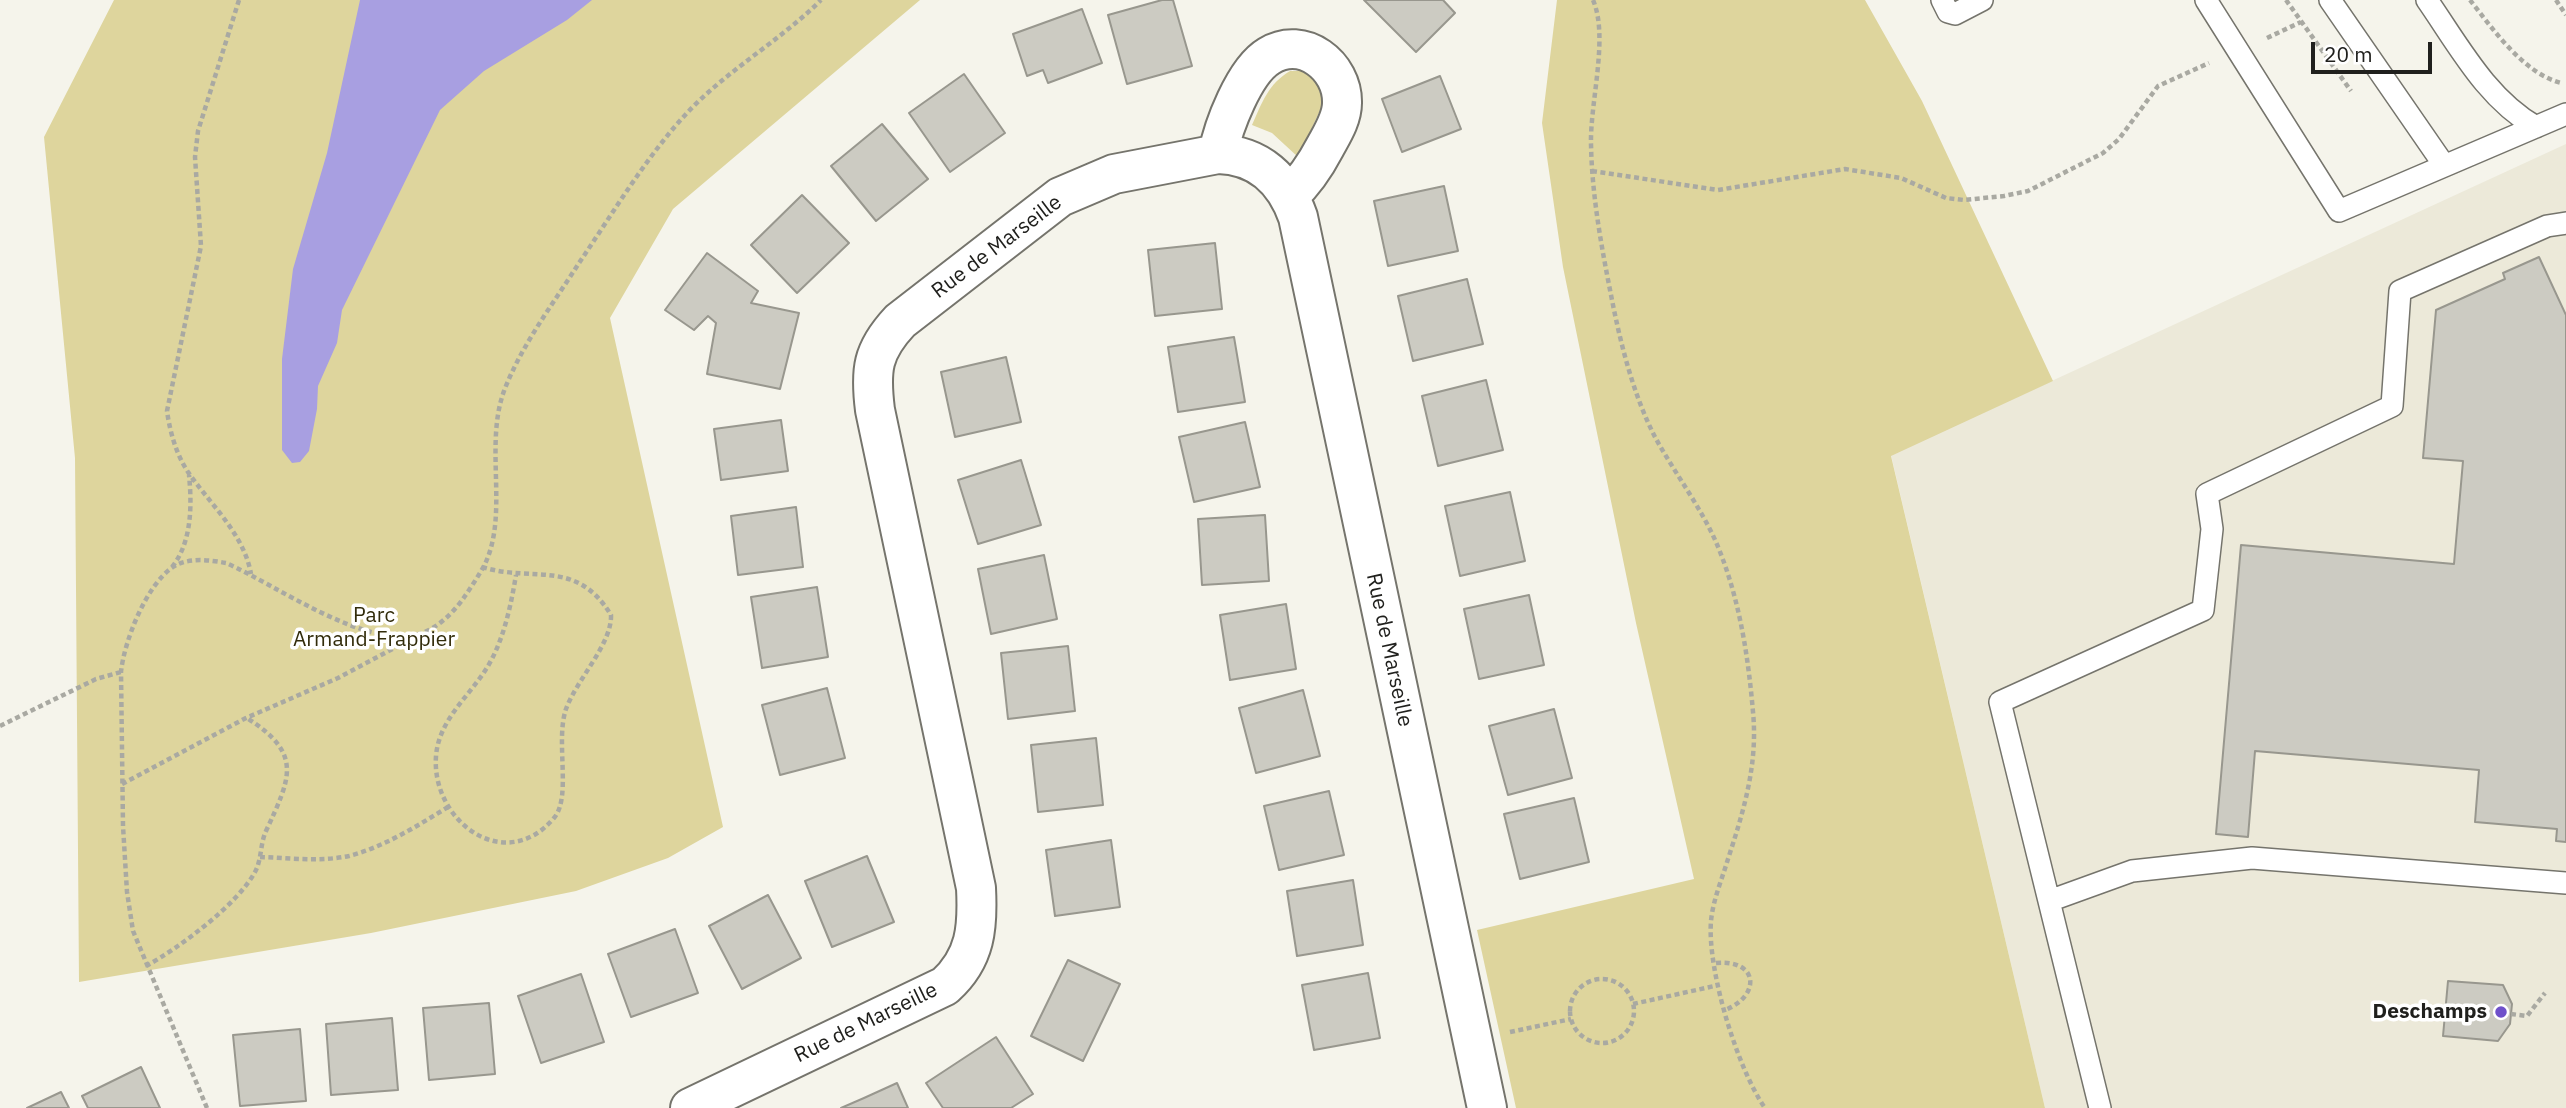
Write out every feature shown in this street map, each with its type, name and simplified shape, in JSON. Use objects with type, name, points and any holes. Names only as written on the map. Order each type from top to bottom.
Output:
[{"type":"street","points":[[1218,154],[1228,121],[1252,72],[1266,57],[1281,50],[1300,50],[1319,56],[1333,71],[1342,89],[1343,107],[1314,168],[1290,195]]},
{"type":"street","name":"Rue de Marseille","points":[[690,1108],[945,986],[959,972],[973,945],[976,888],[875,410],[872,372],[885,338],[901,321],[1060,197],[1114,174],[1218,154],[1235,155],[1256,163],[1277,178],[1290,195],[1298,218],[1487,1108]]},
{"type":"lane","points":[[1942,0],[1948,12],[1955,14],[1982,0]]},
{"type":"lane","points":[[2206,0],[2339,211],[2566,114]]},
{"type":"lane","points":[[2330,0],[2444,165]]},
{"type":"lane","points":[[2427,0],[2496,97],[2536,127]]},
{"type":"lane","points":[[2100,1108],[2000,702],[2203,610],[2212,529],[2207,494],[2392,406],[2400,291],[2546,226],[2566,223]]},
{"type":"lane","points":[[2049,901],[2132,871],[2252,858],[2566,883]]},
{"type":"path","points":[[239,0],[198,131],[195,157],[201,246],[167,411],[170,433],[189,474],[238,541],[249,560],[251,574]]},
{"type":"path","points":[[122,784],[246,718],[338,678],[440,624],[460,603],[482,567],[490,544],[495,511],[494,438],[505,390],[552,305],[612,214],[687,113],[821,0]]},
{"type":"path","points":[[1593,0],[1597,10],[1598,40],[1591,120],[1592,171],[1602,248],[1624,353],[1654,434],[1715,540],[1744,634],[1753,712],[1753,764],[1744,810],[1711,922],[1724,1010],[1743,1071],[1765,1108]]},
{"type":"path","points":[[2286,0],[2356,99]]},
{"type":"path","points":[[2470,0],[2531,67],[2548,80],[2566,82]]},
{"type":"path","points":[[2556,0],[2566,15]]},
{"type":"path","points":[[2256,43],[2308,19]]},
{"type":"path","points":[[1592,171],[1718,190],[1844,169],[1901,178],[1946,198],[1964,200],[2004,197],[2028,191],[2103,153],[2119,139],[2158,86],[2220,59]]},
{"type":"path","points":[[189,474],[190,517],[183,550],[173,567],[157,584],[127,640],[121,672],[122,784],[127,892],[133,931],[207,1108]]},
{"type":"path","points":[[173,567],[185,562],[208,560],[226,563],[299,600],[363,628],[387,635],[409,636],[423,632]]},
{"type":"path","points":[[482,567],[516,575],[552,573],[568,577],[595,595],[611,615],[608,636],[590,662],[566,709],[560,747],[564,782],[559,809],[555,817],[534,835],[508,844],[473,833],[447,807],[440,792],[437,774],[439,741],[445,724],[489,664],[509,610],[516,575]]},
{"type":"path","points":[[0,726],[96,679],[121,672]]},
{"type":"path","points":[[146,966],[188,940],[221,910],[255,872],[264,835],[285,783],[287,760],[281,746],[268,732],[246,718]]},
{"type":"path","points":[[260,857],[327,859],[349,856],[397,837],[447,807]]},
{"type":"path","points":[[1716,963],[1732,961],[1749,973],[1751,984],[1747,996],[1738,1005],[1724,1010]]},
{"type":"path","points":[[1595,979],[1615,981],[1629,994],[1633,1004],[1630,1025],[1614,1040],[1604,1043],[1583,1037],[1571,1019],[1572,999],[1585,983],[1595,979]]},
{"type":"path","points":[[1633,1004],[1719,985]]},
{"type":"path","points":[[2511,1014],[2527,1016],[2545,993]]},
{"type":"path","points":[[1501,1034],[1571,1019]]},
{"type":"shaded area","points":[[360,0],[592,0],[567,20],[484,71],[440,110],[342,310],[337,343],[318,386],[317,409],[309,451],[300,462],[292,463],[282,450],[282,359],[293,269],[327,153]]},
{"type":"shaded area","points":[[2566,144],[2566,1108],[2045,1108],[1891,455]]},
{"type":"green space","name":"Parc Armand-Frappier","points":[[114,0],[920,0],[673,209],[610,318],[723,827],[668,858],[576,891],[371,933],[79,982],[75,458],[44,137]]},
{"type":"green space","points":[[1557,0],[1865,0],[1922,101],[2053,381],[1891,456],[2045,1108],[1516,1108],[1477,930],[1694,879],[1636,623],[1563,267],[1542,123]]},
{"type":"green space","points":[[1290,71],[1303,71],[1315,76],[1325,100],[1298,157],[1272,133],[1252,125],[1271,88]]},
{"type":"building","points":[[1162,0],[1173,0],[1192,66],[1127,84],[1108,15]]},
{"type":"building","points":[[1364,0],[1443,0],[1455,13],[1416,52]]},
{"type":"building","points":[[1082,9],[1102,63],[1048,83],[1043,70],[1027,76],[1013,34]]},
{"type":"building","points":[[964,74],[1005,133],[950,172],[909,113]]},
{"type":"building","points":[[1440,76],[1461,129],[1402,152],[1382,99]]},
{"type":"building","points":[[882,124],[928,179],[876,221],[831,166]]},
{"type":"building","points":[[1444,186],[1458,251],[1388,266],[1374,201]]},
{"type":"building","points":[[802,195],[849,243],[797,293],[751,245]]},
{"type":"building","points":[[1215,243],[1222,309],[1155,316],[1148,250]]},
{"type":"building","points":[[707,253],[758,291],[751,303],[799,313],[780,389],[707,374],[716,323],[708,316],[694,330],[665,310]]},
{"type":"building","points":[[2539,257],[2566,315],[2566,842],[2556,841],[2557,829],[2475,822],[2479,770],[2255,751],[2248,837],[2216,834],[2241,545],[2454,564],[2463,461],[2423,458],[2436,310],[2505,279],[2503,273]]},
{"type":"building","points":[[1467,279],[1483,344],[1413,361],[1398,296]]},
{"type":"building","points":[[1234,337],[1245,402],[1178,412],[1168,347]]},
{"type":"building","points":[[1006,357],[1021,422],[955,437],[941,372]]},
{"type":"building","points":[[1486,380],[1503,450],[1438,466],[1422,396]]},
{"type":"building","points":[[781,420],[788,471],[721,480],[714,429]]},
{"type":"building","points":[[1245,422],[1260,487],[1194,502],[1179,437]]},
{"type":"building","points":[[1021,460],[1041,525],[978,544],[958,480]]},
{"type":"building","points":[[1510,492],[1525,561],[1460,576],[1445,506]]},
{"type":"building","points":[[796,507],[803,567],[738,575],[731,516]]},
{"type":"building","points":[[1265,515],[1269,581],[1202,585],[1198,519]]},
{"type":"building","points":[[1044,555],[1057,619],[991,634],[978,569]]},
{"type":"building","points":[[817,587],[828,657],[762,668],[751,597]]},
{"type":"building","points":[[1529,595],[1544,665],[1479,679],[1464,609]]},
{"type":"building","points":[[1286,604],[1296,669],[1230,680],[1220,615]]},
{"type":"building","points":[[1068,646],[1075,711],[1008,719],[1001,653]]},
{"type":"building","points":[[827,688],[845,758],[780,775],[762,705]]},
{"type":"building","points":[[1303,690],[1320,756],[1256,773],[1239,708]]},
{"type":"building","points":[[1554,709],[1572,778],[1508,795],[1489,726]]},
{"type":"building","points":[[1096,738],[1103,805],[1038,812],[1031,745]]},
{"type":"building","points":[[1329,791],[1344,855],[1279,870],[1264,806]]},
{"type":"building","points":[[1574,798],[1589,862],[1520,879],[1504,814]]},
{"type":"building","points":[[1111,840],[1120,907],[1055,916],[1046,850]]},
{"type":"building","points":[[867,856],[894,922],[832,947],[805,881]]},
{"type":"building","points":[[1353,880],[1363,945],[1297,956],[1287,891]]},
{"type":"building","points":[[768,895],[801,958],[742,989],[709,926]]},
{"type":"building","points":[[675,929],[698,993],[631,1017],[608,954]]},
{"type":"building","points":[[1068,960],[1120,984],[1083,1061],[1031,1036]]},
{"type":"building","points":[[1368,973],[1380,1038],[1314,1050],[1302,985]]},
{"type":"building","points":[[581,974],[604,1042],[541,1063],[518,996]]},
{"type":"building","points":[[2448,981],[2503,985],[2512,1004],[2510,1024],[2498,1041],[2443,1036]]},
{"type":"building","points":[[489,1003],[495,1074],[429,1080],[423,1008]]},
{"type":"building","points":[[392,1018],[398,1090],[331,1095],[326,1024]]},
{"type":"building","points":[[300,1029],[306,1101],[240,1106],[233,1035]]},
{"type":"building","points":[[996,1037],[1033,1094],[1011,1108],[943,1108],[926,1083]]},
{"type":"building","points":[[141,1067],[160,1108],[88,1108],[82,1096]]},
{"type":"building","points":[[897,1083],[908,1108],[841,1108],[864,1098]]},
{"type":"building","points":[[61,1092],[69,1108],[27,1108]]},
{"type":"place","name":"Deschamps","points":[[2501,1012]]}]
